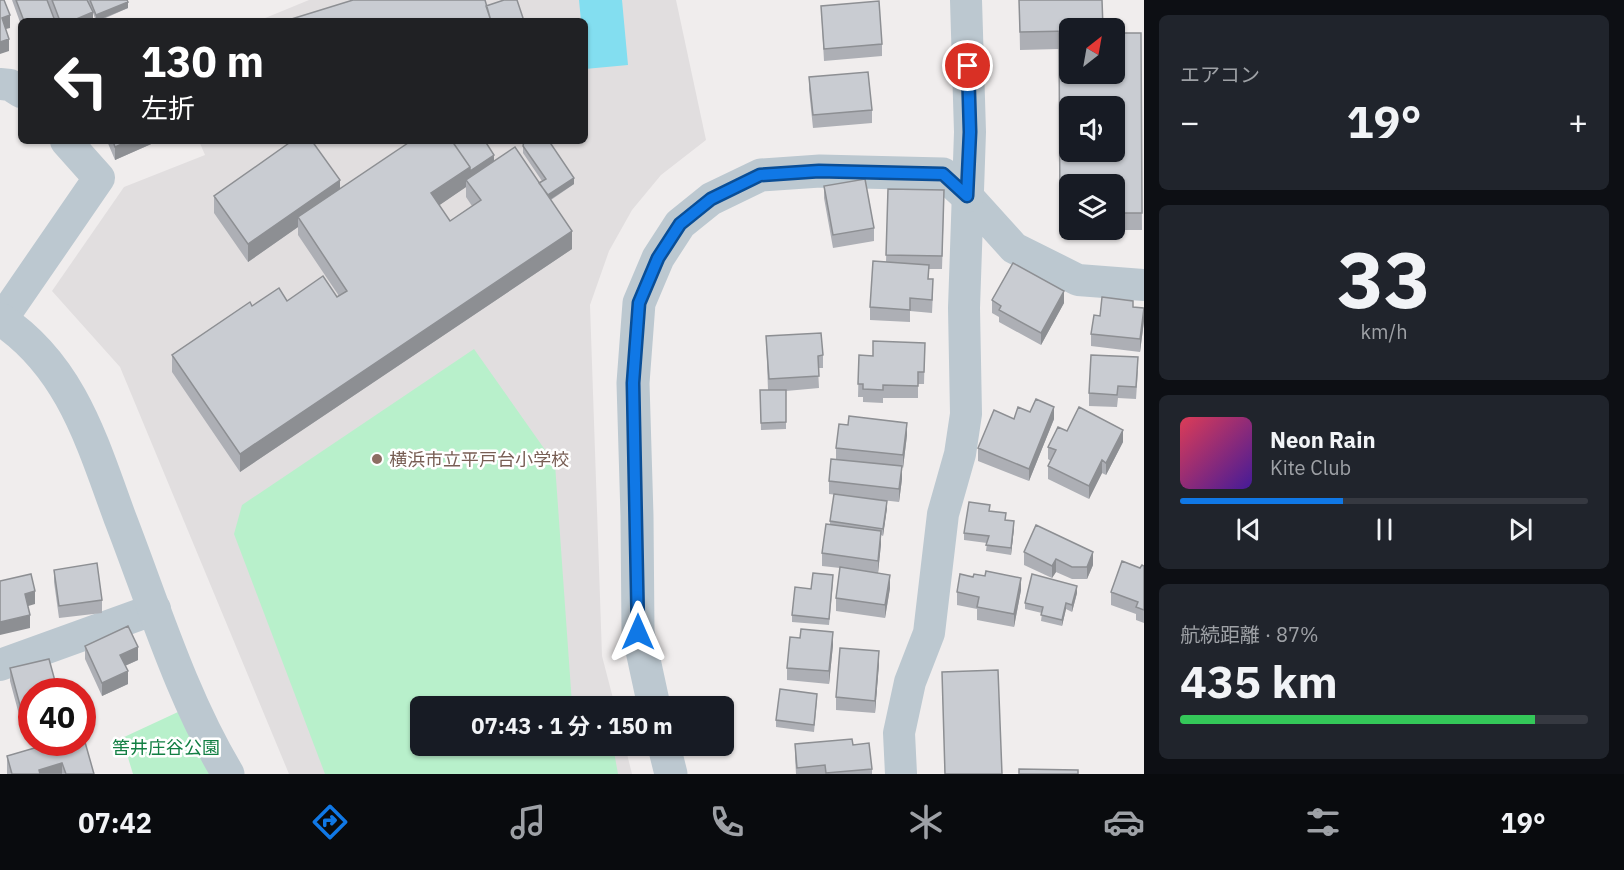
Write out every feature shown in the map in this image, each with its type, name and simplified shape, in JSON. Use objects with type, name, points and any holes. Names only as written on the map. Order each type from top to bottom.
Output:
[{"type":"street","points":[[901,774],[899,733],[910,682],[929,633],[943,514],[960,454],[966,414],[964,308],[970,132],[966,0]]},
{"type":"street","points":[[0,84],[10,85],[18,90]]},
{"type":"street","points":[[69,144],[99,178],[1,319],[47,359],[81,415],[186,688],[215,752],[228,774]]},
{"type":"street","points":[[652,696],[638,632],[633,383],[639,303],[658,258],[680,224],[711,199],[760,175],[819,171],[943,174],[967,196],[1014,248],[1078,280],[1144,285]]},
{"type":"street","points":[[0,665],[155,609]]},
{"type":"street","points":[[666,756],[671,774]]},
{"type":"shaded area","name":"横浜市立平戸台小学校","points":[[309,0],[676,0],[706,140],[661,175],[632,210],[609,251],[590,305],[602,656],[612,696],[410,696],[410,756],[628,756],[632,774],[289,774],[120,367],[52,291],[124,187],[205,155],[200,144],[588,144],[588,18],[265,18]]},
{"type":"green space","points":[[474,349],[555,464],[571,696],[410,696],[410,756],[615,756],[618,774],[325,774],[234,534],[242,505]]},
{"type":"green space","name":"筈井庄谷公園","points":[[178,712],[212,774],[133,774],[122,738]]},
{"type":"water","points":[[579,0],[622,0],[628,65],[588,69],[588,18],[581,18]]},
{"type":"building","points":[[0,0],[4,0],[10,15],[2,18],[9,39],[0,42]]},
{"type":"building","points":[[16,0],[47,0],[54,18],[23,18]]},
{"type":"building","points":[[52,0],[87,0],[93,12],[79,18],[59,18]]},
{"type":"building","points":[[90,0],[127,0],[128,2],[96,15]]},
{"type":"building","points":[[353,0],[485,0],[490,18],[295,18]]},
{"type":"building","points":[[504,0],[517,0],[523,18],[490,18],[486,6]]},
{"type":"building","points":[[1019,0],[1102,0],[1103,18],[1059,18],[1059,31],[1020,32]]},
{"type":"building","points":[[879,1],[882,44],[824,49],[821,6]]},
{"type":"building","points":[[1125,33],[1141,33],[1142,213],[1125,213],[1125,174],[1060,174],[1060,162],[1125,162],[1125,96],[1059,96],[1059,84],[1125,84]]},
{"type":"building","points":[[868,72],[872,110],[813,115],[809,77]]},
{"type":"building","points":[[288,144],[314,144],[340,180],[248,244],[214,196]]},
{"type":"building","points":[[407,144],[454,144],[470,167],[431,193],[450,221],[481,200],[466,180],[515,147],[572,231],[240,454],[172,355],[250,302],[252,306],[279,288],[287,301],[323,276],[337,297],[347,291],[298,217]]},
{"type":"building","points":[[454,144],[487,144],[494,155],[470,171],[470,167]]},
{"type":"building","points":[[523,144],[551,144],[574,178],[548,195],[539,183],[546,179]]},
{"type":"building","points":[[865,179],[874,228],[833,235],[824,186]]},
{"type":"building","points":[[888,189],[944,190],[942,256],[886,255]]},
{"type":"building","points":[[873,261],[929,265],[928,279],[933,279],[932,300],[910,298],[910,310],[870,307]]},
{"type":"building","points":[[1013,263],[1064,291],[1041,333],[999,310],[1001,306],[992,300]]},
{"type":"building","points":[[1102,297],[1133,301],[1133,307],[1144,308],[1140,339],[1091,334],[1094,315],[1100,316]]},
{"type":"building","points":[[821,333],[823,355],[818,356],[819,376],[769,379],[766,336]]},
{"type":"building","points":[[873,341],[925,343],[924,372],[918,372],[918,386],[883,385],[883,390],[863,389],[863,384],[858,384],[859,355],[873,356]]},
{"type":"building","points":[[1091,355],[1138,357],[1136,387],[1118,386],[1117,395],[1089,393]]},
{"type":"building","points":[[760,390],[786,390],[786,422],[761,423]]},
{"type":"building","points":[[1036,399],[1054,407],[1029,469],[978,448],[994,410],[1014,419],[1018,407],[1030,412]]},
{"type":"building","points":[[1079,407],[1123,430],[1106,463],[1102,460],[1089,486],[1048,466],[1056,450],[1048,447],[1058,427],[1067,431]]},
{"type":"building","points":[[849,416],[907,423],[903,455],[836,448],[839,424],[848,425]]},
{"type":"building","points":[[831,459],[902,466],[899,489],[829,481]]},
{"type":"building","points":[[834,494],[887,501],[883,529],[830,521]]},
{"type":"building","points":[[969,502],[990,505],[989,511],[1006,513],[1005,520],[1014,521],[1011,548],[986,545],[989,536],[964,533]]},
{"type":"building","points":[[826,524],[881,531],[878,561],[822,553]]},
{"type":"building","points":[[1036,525],[1093,552],[1087,567],[1072,567],[1056,559],[1052,566],[1024,552]]},
{"type":"building","points":[[1122,561],[1140,568],[1144,566],[1144,610],[1136,607],[1138,602],[1111,592]]},
{"type":"building","points":[[97,563],[102,600],[59,606],[54,570]]},
{"type":"building","points":[[840,567],[890,575],[885,605],[836,598]]},
{"type":"building","points":[[986,571],[1021,578],[1014,614],[977,607],[979,597],[957,592],[960,574],[973,577],[974,574],[985,576]]},
{"type":"building","points":[[813,573],[833,575],[829,619],[792,615],[795,587],[811,589]]},
{"type":"building","points":[[31,574],[35,591],[25,594],[30,615],[0,622],[0,581]]},
{"type":"building","points":[[1032,574],[1077,586],[1072,605],[1066,603],[1062,620],[1041,615],[1043,607],[1025,603]]},
{"type":"building","points":[[128,626],[138,647],[120,655],[128,671],[102,683],[85,646]]},
{"type":"building","points":[[801,629],[833,632],[829,671],[787,668],[790,637],[800,638]]},
{"type":"building","points":[[840,648],[879,651],[875,701],[836,697]]},
{"type":"building","points":[[49,659],[54,678],[18,678],[18,698],[10,668]]},
{"type":"building","points":[[998,670],[1002,774],[945,774],[942,672]]},
{"type":"building","points":[[780,689],[817,694],[814,725],[776,720]]},
{"type":"building","points":[[852,739],[853,745],[869,743],[872,769],[826,773],[825,765],[797,768],[795,744]]},
{"type":"building","points":[[18,753],[18,756],[89,756],[94,774],[66,774],[62,763],[39,770],[40,774],[12,774],[7,756]]},
{"type":"building","points":[[1019,769],[1078,770],[1078,774],[1019,774]]},
{"type":"place","name":"横浜市立平戸台小学校","points":[[377,459]]},
{"type":"route","points":[[638,632],[633,383],[639,303],[658,258],[680,224],[711,199],[760,175],[819,171],[943,174],[967,196],[970,132],[968,66]]}]
